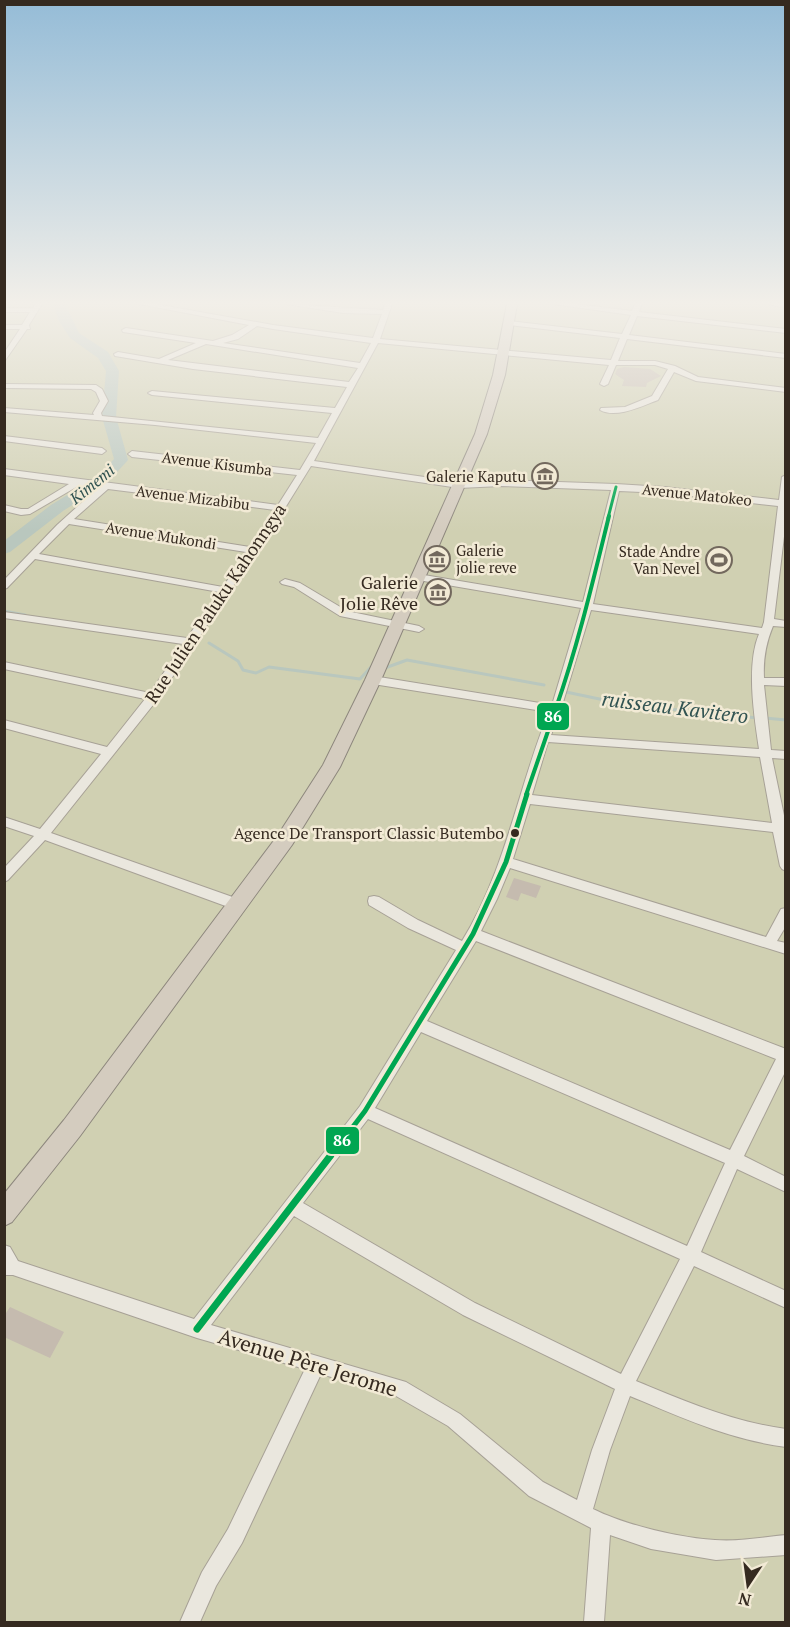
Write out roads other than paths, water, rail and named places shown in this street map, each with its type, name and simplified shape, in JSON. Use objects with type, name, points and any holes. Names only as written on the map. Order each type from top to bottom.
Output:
[{"type":"highway","points":[[4,1214],[72,1128],[285,840],[331,767],[373,680],[462,478],[489,413],[497,380]]},
{"type":"street","points":[[330,380],[352,385]]},
{"type":"street","name":"Rue Julien Paluku Kahonngya","points":[[4,878],[43,834],[153,697],[303,473],[355,380]]},
{"type":"street","points":[[604,384],[606,380]]},
{"type":"street","points":[[604,410],[626,409],[655,398],[665,380]]},
{"type":"street","points":[[704,380],[786,390]]},
{"type":"street","points":[[4,386],[93,387],[99,390],[104,401],[98,413],[99,418]]},
{"type":"street","points":[[152,393],[337,411]]},
{"type":"street","points":[[4,410],[320,441]]},
{"type":"street","points":[[4,438],[102,451]]},
{"type":"street","name":"Avenue Kisumba","points":[[132,454],[303,473]]},
{"type":"street","points":[[309,463],[501,483]]},
{"type":"street","name":"Avenue Mizabibu","points":[[4,472],[280,508]]},
{"type":"street","points":[[786,477],[782,538],[773,576],[769,622],[762,631],[758,681],[765,753],[782,829],[786,866]]},
{"type":"street","points":[[462,478],[501,483]]},
{"type":"street","points":[[4,508],[21,512],[30,511],[80,483]]},
{"type":"street","name":"Avenue Matokeo","points":[[501,483],[664,490],[784,504]]},
{"type":"street","points":[[4,585],[60,527],[70,521],[84,503],[106,486]]},
{"type":"street","points":[[197,1329],[365,1111],[465,948],[491,900],[506,862],[544,738],[556,709],[587,606],[616,487]]},
{"type":"street","name":"Avenue Mukondi","points":[[70,521],[252,550]]},
{"type":"street","points":[[32,556],[224,591]]},
{"type":"street","points":[[773,576],[786,578]]},
{"type":"street","points":[[418,577],[587,606],[762,631]]},
{"type":"street","points":[[285,582],[297,585],[344,614],[419,628]]},
{"type":"street","points":[[4,615],[189,642]]},
{"type":"street","points":[[769,622],[786,624]]},
{"type":"street","points":[[4,665],[153,697]]},
{"type":"street","points":[[373,680],[556,709]]},
{"type":"street","points":[[758,681],[786,682]]},
{"type":"street","points":[[4,724],[110,752]]},
{"type":"street","points":[[544,738],[786,755]]},
{"type":"street","points":[[526,799],[782,829]]},
{"type":"street","points":[[4,821],[236,904]]},
{"type":"street","points":[[506,862],[786,949]]},
{"type":"street","points":[[374,901],[413,924],[465,948]]},
{"type":"street","points":[[769,944],[786,913]]},
{"type":"street","points":[[473,933],[785,1056],[734,1159],[691,1255],[626,1385],[601,1450],[583,1512]]},
{"type":"street","points":[[418,1024],[734,1159],[786,1185]]},
{"type":"street","points":[[365,1111],[511,1178],[691,1255],[786,1300]]},
{"type":"street","points":[[291,1205],[469,1309],[626,1385],[702,1417],[762,1435],[786,1438]]},
{"type":"street","name":"Avenue Père Jerome","points":[[7,1262],[197,1329],[400,1388],[454,1420],[536,1489],[601,1522],[651,1539],[716,1550],[786,1545]]},
{"type":"street","points":[[190,1623],[209,1579],[235,1536],[317,1363]]},
{"type":"street","points":[[594,1623],[601,1522]]},
{"type":"waterway","name":"Kimemi","points":[[4,549],[57,508],[103,479],[121,460],[108,409],[113,380]]},
{"type":"waterway","name":"ruisseau Kavitero","points":[[4,611],[25,615]]},
{"type":"waterway","name":"ruisseau Kavitero","points":[[209,643],[238,661],[243,670],[256,673],[269,667],[360,679],[371,667]]},
{"type":"waterway","name":"ruisseau Kavitero","points":[[385,668],[407,660],[544,685]]},
{"type":"waterway","name":"ruisseau Kavitero","points":[[566,692],[628,705],[758,718]]},
{"type":"waterway","name":"ruisseau Kavitero","points":[[765,718],[786,720]]},
{"type":"place","name":"Galerie Kaputu","points":[[545,476]]},
{"type":"place","name":"Galerie jolie reve","points":[[437,559]]},
{"type":"place","name":"Stade Andre Van Nevel","points":[[719,560]]},
{"type":"place","name":"Galerie Jolie Rêve","points":[[438,592]]},
{"type":"place","name":"Agence De Transport Classic Butembo","points":[[515,833]]}]
